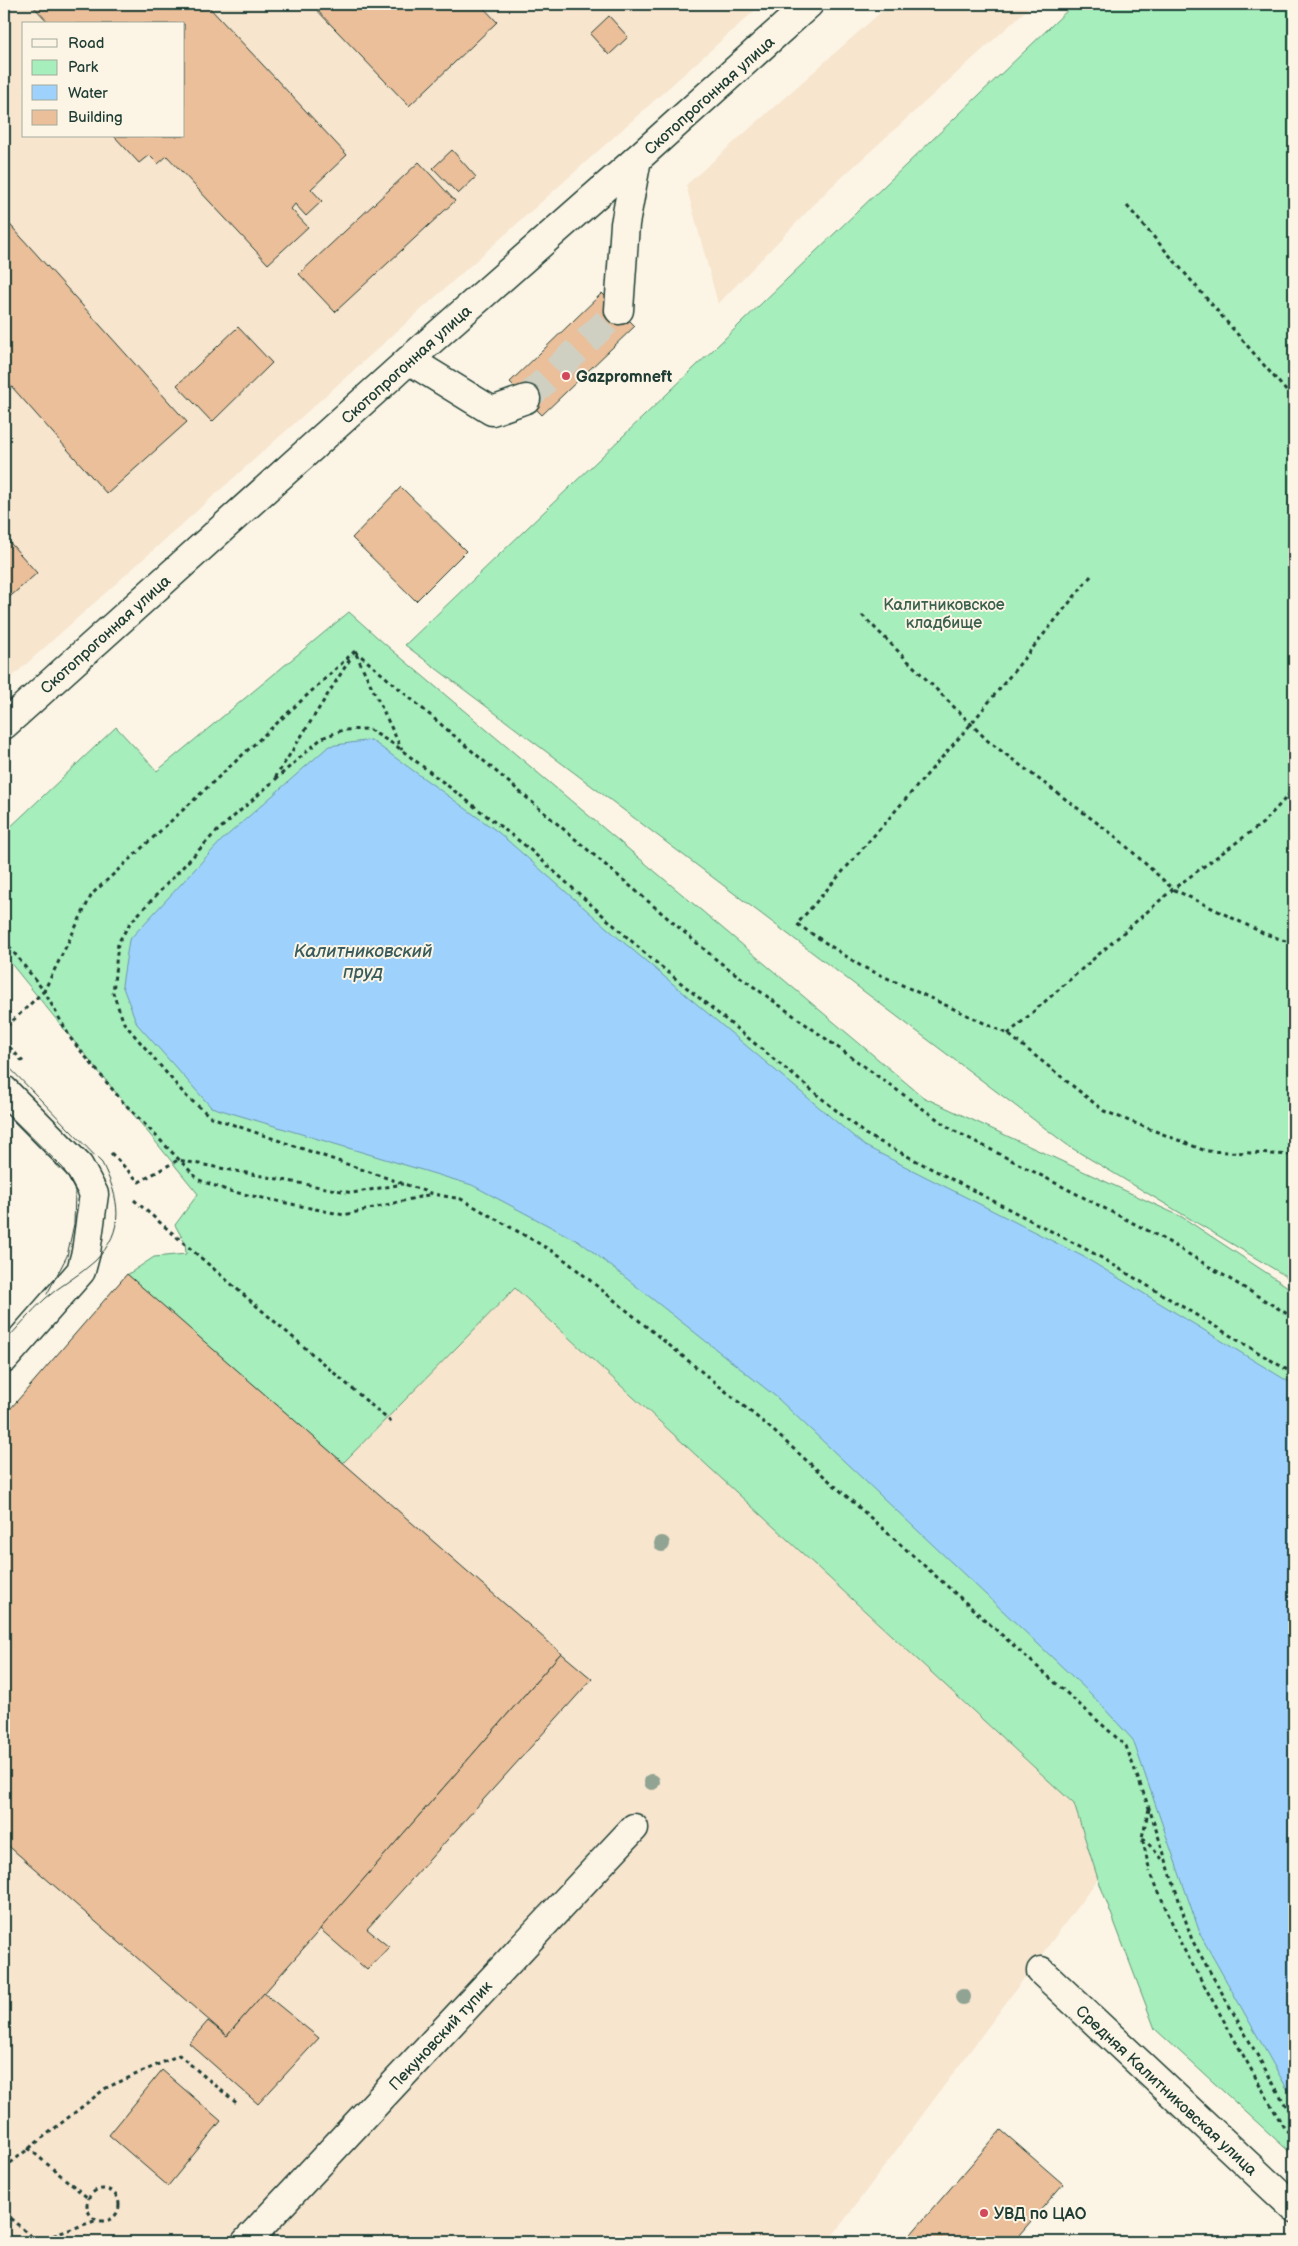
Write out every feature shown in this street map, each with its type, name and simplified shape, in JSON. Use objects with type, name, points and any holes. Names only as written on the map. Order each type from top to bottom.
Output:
[{"type":"street","name":"Скотопрогонная улица","points":[[4,725],[409,360],[809,4]]},
{"type":"street","points":[[619,310],[625,224],[637,159]]},
{"type":"street","points":[[409,360],[492,411],[526,399]]},
{"type":"street","points":[[4,1090],[79,1166],[94,1194],[86,1252],[81,1271],[4,1360]]},
{"type":"street","name":"Пекуновский тупик","points":[[246,2242],[634,1828]]},
{"type":"street","name":"Средняя Калитниковская улица","points":[[1040,1972],[1294,2208]]},
{"type":"path","points":[[1127,206],[1294,400]]},
{"type":"path","points":[[1091,576],[971,724],[797,924],[862,966],[1008,1034],[1104,1111],[1206,1151],[1294,1155]]},
{"type":"path","points":[[862,615],[988,741],[1116,837],[1173,889],[1263,933],[1294,944]]},
{"type":"path","points":[[355,652],[403,752]]},
{"type":"path","points":[[273,782],[355,652]]},
{"type":"path","points":[[4,1029],[44,991],[92,894],[355,652]]},
{"type":"path","points":[[355,652],[718,961],[951,1129],[1162,1238],[1294,1318]]},
{"type":"path","points":[[1294,1374],[1095,1254],[866,1134],[647,955],[527,847],[403,752],[368,729],[343,730],[322,738],[213,835],[130,923],[118,943],[113,993],[124,1023],[186,1096],[211,1117],[433,1194],[461,1199],[559,1255],[768,1426],[1126,1746],[1149,1808],[1165,1862],[1192,1940],[1294,2120]]},
{"type":"path","points":[[1008,1034],[1173,889],[1263,823],[1294,789]]},
{"type":"path","points":[[4,940],[44,991],[71,1039],[122,1101],[199,1180],[229,1191],[344,1215],[433,1194]]},
{"type":"path","points":[[139,1182],[178,1160],[352,1193],[403,1184]]},
{"type":"path","points":[[134,1200],[392,1423]]},
{"type":"path","points":[[1149,1808],[1142,1838],[1150,1872]]},
{"type":"path","points":[[1142,1838],[1165,1862]]},
{"type":"path","points":[[1152,1876],[1187,1955],[1284,2128],[1294,2137]]},
{"type":"path","points":[[4,2168],[106,2088],[179,2055],[240,2105]]},
{"type":"path","points":[[28,2148],[89,2199]]},
{"type":"path","points":[[101,2190],[111,2192],[118,2199],[118,2210],[113,2218],[103,2222],[97,2220],[90,2214],[87,2204],[89,2199],[92,2194],[101,2190]]},
{"type":"path","points":[[4,2213],[38,2242],[97,2220]]},
{"type":"shaded area","points":[[4,4],[762,4],[4,684]]},
{"type":"shaded area","points":[[890,4],[1033,4],[829,189],[718,304],[686,185]]},
{"type":"shaded area","points":[[175,1225],[515,1288],[1074,1804],[1098,1879],[828,2242],[4,2242],[4,1416],[127,1274],[154,1257],[186,1254],[185,1243]]},
{"type":"green space","name":"Калитниковское кладбище","points":[[1074,4],[1294,4],[1294,1281],[1070,1147],[405,645]]},
{"type":"green space","points":[[349,612],[923,1097],[1182,1217],[1294,1291],[1294,2156],[1155,2029],[1098,1879],[1074,1804],[515,1288],[343,1463],[127,1275],[154,1257],[186,1254],[185,1243],[175,1225],[198,1194],[4,955],[4,833],[116,727],[157,771]]},
{"type":"water","name":"Калитниковский пруд","points":[[371,740],[498,832],[615,935],[865,1146],[1084,1257],[1294,1385],[1294,2101],[1201,1936],[1133,1740],[1091,1694],[775,1396],[583,1244],[472,1185],[211,1107],[137,1024],[122,985],[129,940],[222,840],[329,746]]},
{"type":"building","points":[[31,4],[206,4],[347,155],[311,189],[322,201],[306,216],[295,204],[291,209],[308,227],[268,264],[167,156],[158,164],[149,155],[139,163],[116,138],[185,138],[185,22],[48,22]]},
{"type":"building","points":[[311,4],[480,4],[497,22],[409,106]]},
{"type":"building","points":[[609,16],[628,37],[609,55],[590,34]]},
{"type":"building","points":[[452,150],[476,177],[458,194],[433,168]]},
{"type":"building","points":[[419,162],[455,201],[335,312],[299,274]]},
{"type":"building","points":[[4,218],[187,422],[107,494],[4,378]]},
{"type":"building","points":[[602,293],[635,326],[542,415],[510,382]]},
{"type":"building","points":[[238,327],[272,363],[212,422],[177,385]]},
{"type":"building","points":[[401,487],[466,551],[416,601],[352,538]]},
{"type":"building","points":[[4,536],[37,573],[4,602]]},
{"type":"building","points":[[127,1274],[561,1653],[227,2036],[4,1842],[4,1416]]},
{"type":"building","points":[[561,1653],[592,1679],[367,1929],[389,1947],[367,1970],[320,1929]]},
{"type":"building","points":[[264,1993],[319,2038],[258,2104],[189,2043],[208,2021],[227,2036]]},
{"type":"building","points":[[162,2070],[221,2121],[168,2186],[109,2135]]},
{"type":"building","name":"УВД по ЦАО","points":[[1001,2130],[1063,2184],[1013,2242],[904,2242]]},
{"type":"tunnel","points":[[526,399],[619,310]]},
{"type":"tram line","points":[[4,1062],[102,1163],[113,1189],[117,1214],[112,1238],[95,1261],[46,1298],[4,1342]]},
{"type":"tram line","points":[[4,1110],[63,1168],[75,1191],[74,1224],[67,1256],[47,1294]]},
{"type":"place","name":"Gazpromneft","points":[[566,376]]},
{"type":"place","name":"УВД по ЦАО","points":[[984,2213]]}]
